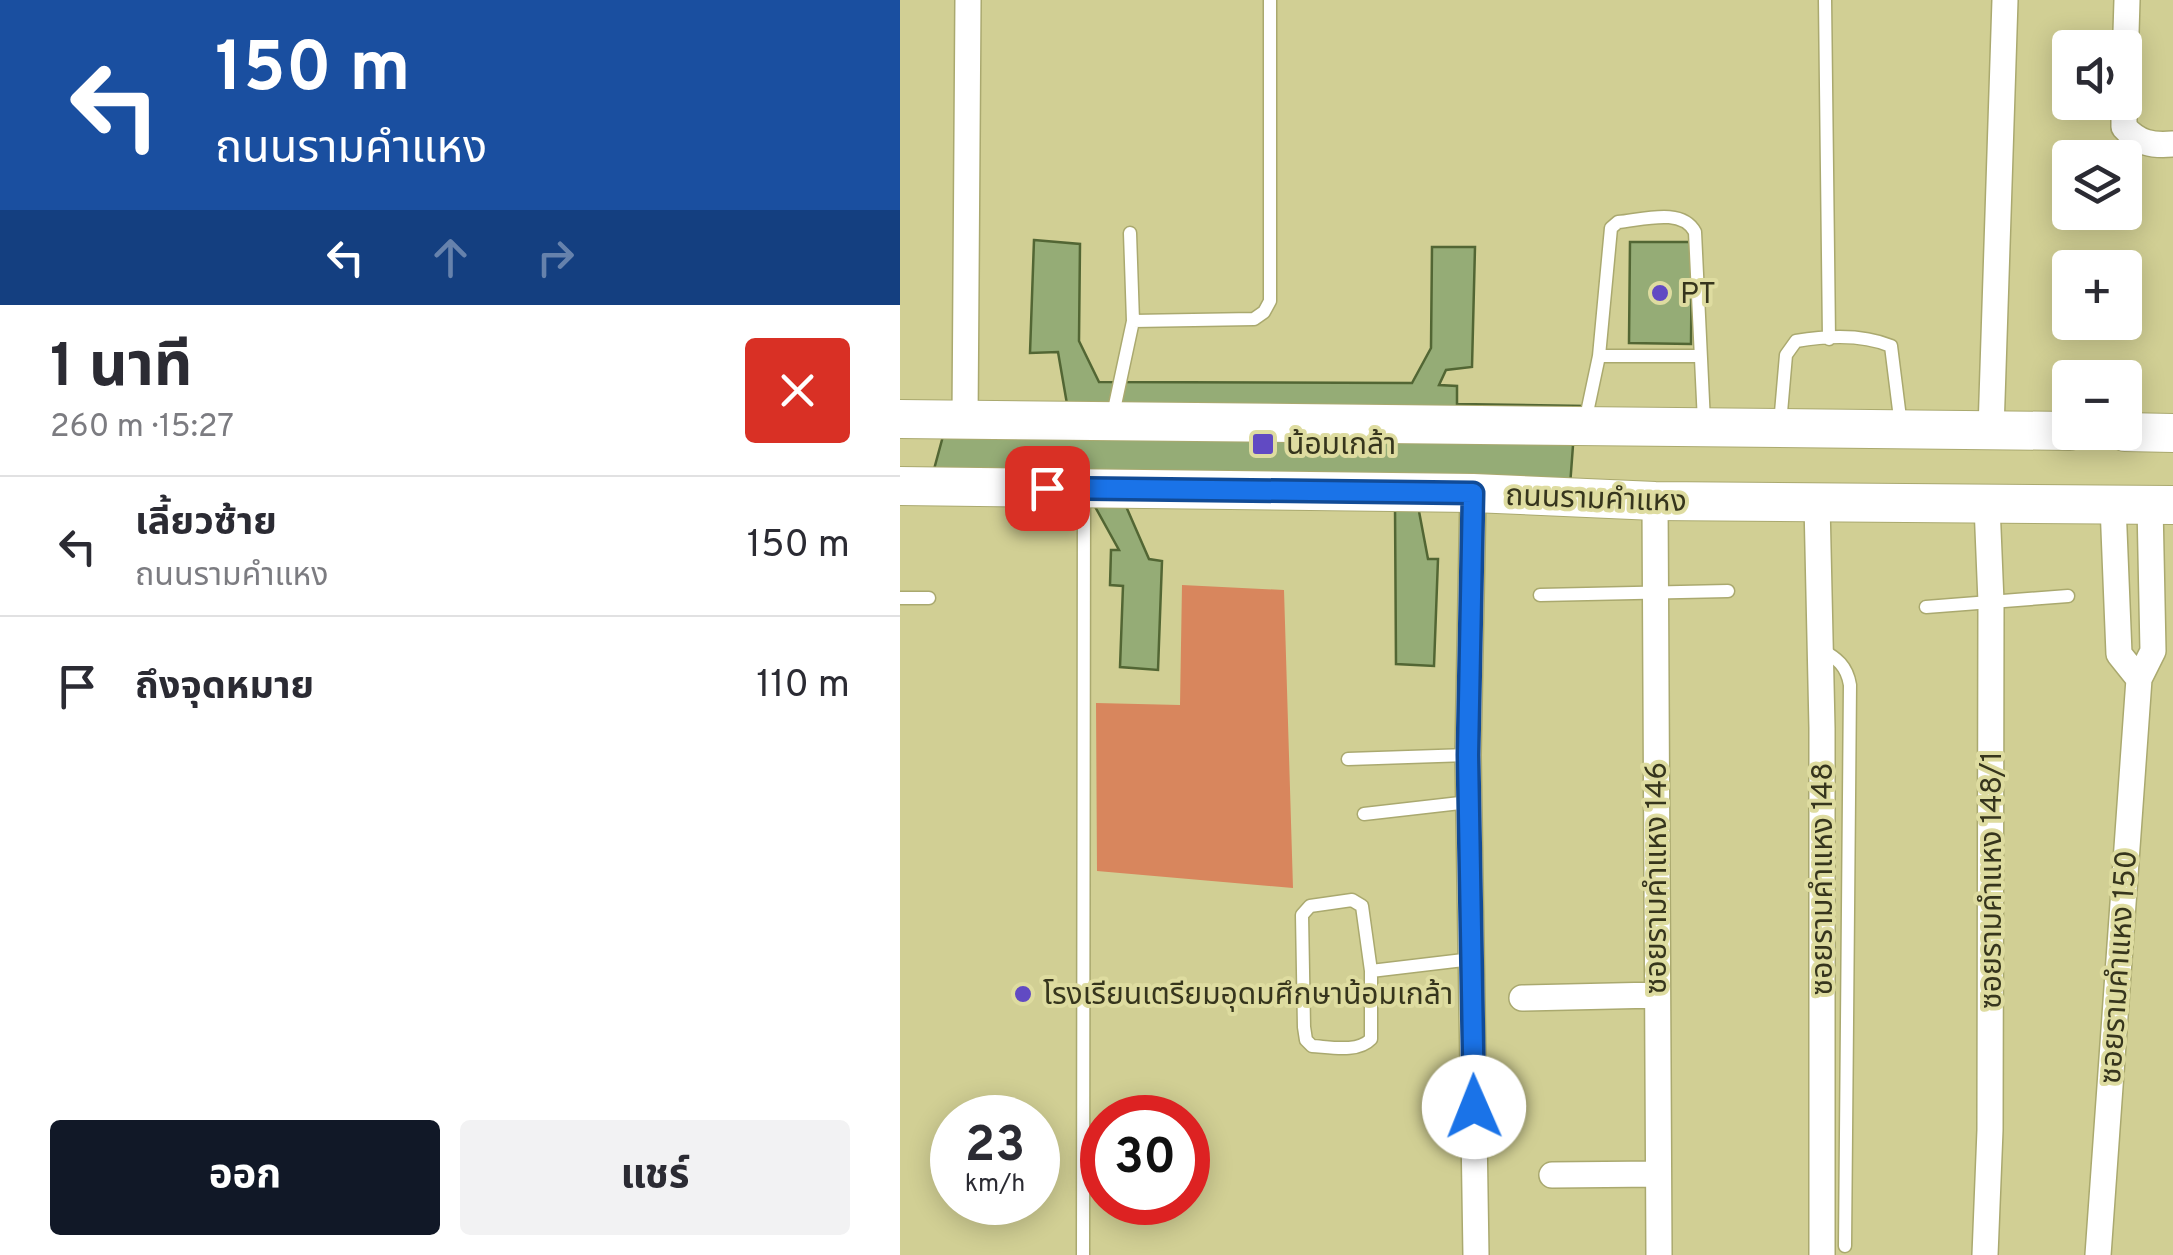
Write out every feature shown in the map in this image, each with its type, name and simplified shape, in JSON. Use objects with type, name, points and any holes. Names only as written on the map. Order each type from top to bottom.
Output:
[{"type":"main road","points":[[900,419],[2052,431]]},
{"type":"main road","points":[[2142,432],[2173,433]]},
{"type":"main road","name":"ถนนรามคำแหง","points":[[900,486],[1473,493],[1655,501],[2146,505]]},
{"type":"street","points":[[965,420],[968,0]]},
{"type":"street","points":[[1991,430],[2005,0]]},
{"type":"street","points":[[2126,0],[2126,30]]},
{"type":"street","points":[[2124,120],[2124,127],[2134,138],[2156,146],[2173,144]]},
{"type":"street","points":[[1473,493],[1468,755],[1476,1255]]},
{"type":"street","name":"ซอยรามคำแหง 146","points":[[1655,501],[1659,1255]]},
{"type":"street","name":"ซอยรามคำแหง 148","points":[[1816,502],[1833,1251]]},
{"type":"street","name":"ซอยรามคำแหง 148/1","points":[[1986,1255],[1992,602],[1987,505]]},
{"type":"street","name":"ซอยรามคำแหง 150","points":[[2098,1255],[2139,679],[2154,651],[2146,505]]},
{"type":"street","name":"ซอยรามคำแหง 150","points":[[2139,679],[2119,654],[2146,505]]},
{"type":"street","points":[[1522,998],[1657,995]]},
{"type":"street","points":[[1552,1175],[1658,1174]]},
{"type":"lane","points":[[1133,321],[1254,319],[1270,301],[1270,0]]},
{"type":"lane","points":[[1826,0],[1829,338]]},
{"type":"lane","points":[[1585,424],[1598,356],[1610,228],[1618,222],[1679,216],[1690,222],[1695,232],[1704,427]]},
{"type":"lane","points":[[1111,422],[1133,321],[1130,232]]},
{"type":"lane","points":[[1779,427],[1786,356],[1796,341],[1829,338],[1876,339],[1891,346],[1901,429]]},
{"type":"lane","points":[[1598,356],[1700,356]]},
{"type":"lane","points":[[1083,1255],[1084,488]]},
{"type":"lane","points":[[1540,595],[1728,590]]},
{"type":"lane","points":[[1926,608],[2068,596]]},
{"type":"lane","points":[[900,598],[929,598]]},
{"type":"lane","points":[[1348,759],[1468,755]]},
{"type":"lane","points":[[1364,814],[1469,802]]},
{"type":"lane","points":[[1352,900],[1362,906],[1371,971],[1371,1039],[1356,1047],[1312,1046],[1306,1040],[1304,1027],[1305,909],[1352,900]]},
{"type":"lane","points":[[1371,971],[1472,960]]},
{"type":"shaded area","points":[[1182,585],[1284,590],[1293,888],[1097,871],[1096,703],[1180,705]]},
{"type":"building","points":[[1034,240],[1080,244],[1079,341],[1099,382],[1412,383],[1431,348],[1432,247],[1475,247],[1472,367],[1446,370],[1439,385],[1457,386],[1457,404],[1585,406],[1574,432],[1570,486],[1418,506],[1428,559],[1438,559],[1434,666],[1396,664],[1395,506],[1125,504],[1149,559],[1162,561],[1158,670],[1120,667],[1123,586],[1110,585],[1111,550],[1119,550],[1093,503],[933,473],[952,403],[1067,404],[1058,352],[1030,353]]},
{"type":"building","name":"PT","points":[[1630,242],[1692,242],[1691,344],[1629,343]]},
{"type":"place","name":"PT","points":[[1660,293]]},
{"type":"place","name":"น้อมเกล้า","points":[[1263,444]]},
{"type":"place","name":"โรงเรียนเตรียมอุดมศึกษาน้อมเกล้า","points":[[1023,994]]},
{"type":"route","points":[[1047,488],[1473,493],[1468,755],[1474,1107]]}]
